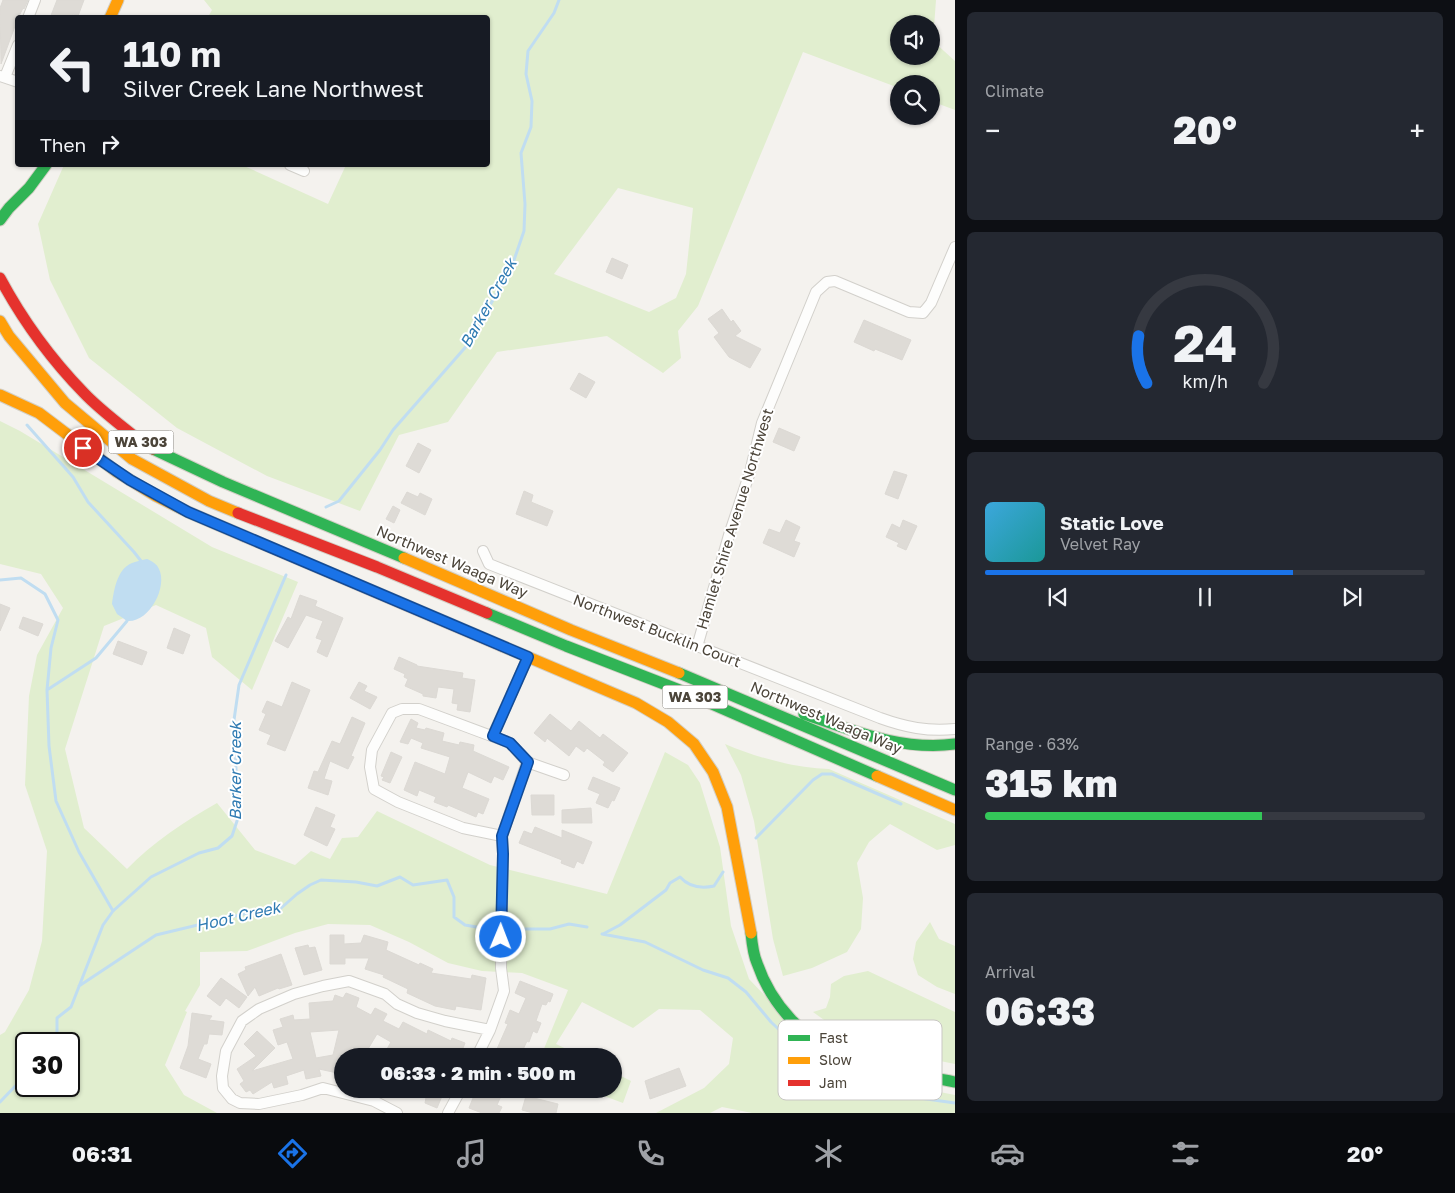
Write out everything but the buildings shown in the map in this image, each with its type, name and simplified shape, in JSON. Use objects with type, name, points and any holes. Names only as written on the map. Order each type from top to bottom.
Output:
[{"type":"main road","points":[[111,15],[118,0]]},
{"type":"main road","points":[[0,220],[4,209],[22,198],[45,167]]},
{"type":"main road","name":"Northwest Waaga Way","points":[[2,274],[9,282],[18,311],[84,393],[145,445],[223,482],[955,790]]},
{"type":"main road","name":"WA 303","points":[[0,321],[9,336],[65,403],[132,459],[209,500],[254,520],[377,567],[566,646],[682,691],[955,810]]},
{"type":"main road","points":[[0,395],[44,417],[117,472],[156,496],[188,512],[653,711],[677,727],[700,751],[717,778],[727,807],[756,962],[775,1002],[792,1020]]},
{"type":"main road","points":[[699,681],[890,741],[934,748],[955,744]]},
{"type":"main road","points":[[892,783],[955,816]]},
{"type":"main road","points":[[942,1079],[955,1082]]},
{"type":"street","points":[[29,15],[35,0]]},
{"type":"street","points":[[15,51],[2,76],[15,81]]},
{"type":"street","points":[[295,167],[304,171]]},
{"type":"street","name":"Hamlet Shire Avenue Northwest","points":[[697,647],[729,534],[750,472],[762,422],[816,292],[827,282],[835,281],[909,312],[923,313],[931,303],[955,246]]},
{"type":"street","name":"Northwest Bucklin Court","points":[[483,551],[489,564],[697,647],[904,726],[940,731],[955,729]]},
{"type":"street","points":[[493,736],[528,657]]},
{"type":"street","points":[[502,836],[463,828],[398,802],[374,789],[371,777],[372,750],[392,714],[402,709],[419,709],[510,743],[528,762],[564,775]]},
{"type":"street","points":[[481,1048],[490,1030],[504,991],[501,968],[502,836],[528,762]]},
{"type":"street","points":[[397,1113],[374,1101],[323,1088],[302,1095],[259,1104],[240,1103],[232,1099],[223,1088],[222,1076],[226,1051],[242,1021],[259,1009],[294,994],[349,981],[385,994],[398,1004],[417,1013],[490,1030]]},
{"type":"street","points":[[448,1113],[456,1098]]},
{"type":"green space","points":[[204,0],[936,0],[935,15],[890,15],[890,65],[940,65],[940,47],[955,61],[955,110],[940,104],[940,75],[890,75],[890,85],[803,52],[698,306],[678,331],[681,358],[663,373],[607,336],[497,352],[448,422],[399,435],[360,511],[267,476],[177,428],[89,358],[50,280],[38,224],[63,167],[246,167],[328,204],[345,167],[490,167],[490,15],[209,15],[212,10]],"holes":[[[618,188],[693,208],[686,274],[676,298],[649,312],[554,274]]]},
{"type":"green space","points":[[0,421],[20,431],[212,547],[298,582],[252,690],[212,657],[206,628],[156,605],[104,626],[65,749],[84,828],[127,869],[169,833],[217,803],[255,850],[295,865],[311,851],[330,859],[342,838],[358,837],[377,811],[490,865],[607,894],[665,752],[688,765],[700,783],[720,847],[731,926],[749,979],[788,1020],[778,1020],[778,1100],[942,1100],[942,1092],[955,1095],[955,1113],[752,1113],[722,1107],[710,1113],[656,1113],[704,1088],[729,1064],[733,1038],[700,1010],[659,1009],[633,1028],[582,1002],[556,1044],[564,1048],[544,1048],[568,990],[522,973],[482,971],[448,963],[409,942],[370,925],[328,924],[295,933],[247,951],[200,952],[200,985],[185,1011],[187,1012],[165,1065],[184,1095],[217,1113],[0,1113],[0,1035],[5,1032],[29,990],[42,941],[47,851],[25,785],[29,696],[37,655],[63,608],[41,574],[0,564]]},
{"type":"green space","points":[[725,744],[750,754],[777,761],[803,767],[829,769],[955,824],[955,845],[937,850],[890,824],[869,842],[857,863],[863,898],[861,929],[847,952],[812,968],[783,976],[773,939],[754,821],[741,775]]},
{"type":"green space","points":[[930,922],[939,939],[955,946],[955,994],[937,987],[918,975],[913,959],[916,942]]},
{"type":"green space","points":[[868,971],[955,1012],[955,1064],[942,1061],[942,1020],[824,1020],[813,1012],[826,1008],[830,997],[831,984],[844,976]]},
{"type":"green space","points":[[622,1076],[631,1081],[623,1103],[609,1098],[622,1098]]},
{"type":"water","points":[[147,559],[159,569],[161,585],[159,594],[143,616],[127,621],[117,614],[112,604],[117,580],[127,566]]},
{"type":"waterway","name":"Barker Creek","points":[[326,507],[339,501],[380,450],[393,430],[470,342],[513,263],[524,231],[525,204],[521,153],[531,127],[532,101],[526,74],[528,51],[554,13],[559,0]]},
{"type":"waterway","points":[[27,425],[73,477],[88,502],[134,552],[141,561],[141,565]]},
{"type":"waterway","name":"Barker Creek","points":[[57,1032],[57,1018],[71,1007],[103,925],[113,911],[151,877],[199,853],[218,848],[232,836],[238,818],[234,720],[239,685],[286,575]]},
{"type":"waterway","points":[[0,580],[21,578],[45,594],[58,620],[51,648],[47,690],[49,746],[56,801],[79,852],[113,911]]},
{"type":"waterway","points":[[47,690],[96,658],[127,621],[128,617]]},
{"type":"waterway","name":"Hoot Creek","points":[[756,838],[813,780],[822,774],[832,774],[901,804]]},
{"type":"waterway","name":"Hoot Creek","points":[[603,934],[620,925],[666,890],[670,883],[680,877],[691,885],[709,887],[714,886],[723,872]]},
{"type":"waterway","name":"Hoot Creek","points":[[79,986],[156,935],[260,910],[280,909],[297,894],[321,880],[356,882],[377,886],[400,877],[413,885],[447,880],[454,897],[454,917],[465,925],[488,929]]},
{"type":"waterway","name":"Hoot Creek","points":[[511,929],[550,929],[569,924],[587,927]]},
{"type":"waterway","points":[[602,934],[645,942],[703,970],[728,978],[746,992],[778,1029]]},
{"type":"waterway","name":"Barker Creek","points":[[0,1102],[15,1086]]},
{"type":"waterway","points":[[934,1100],[955,1103]]},
{"type":"traffic: fast","points":[[9,208],[29,188],[45,167]]},
{"type":"traffic: fast","points":[[0,220],[9,208]]},
{"type":"traffic: fast","points":[[153,449],[223,482],[404,558]]},
{"type":"traffic: fast","points":[[487,613],[682,691],[877,776]]},
{"type":"traffic: fast","points":[[679,673],[955,790]]},
{"type":"traffic: fast","points":[[804,714],[860,733],[897,742],[916,745],[955,744]]},
{"type":"traffic: fast","points":[[751,933],[756,960],[763,978],[791,1020]]},
{"type":"traffic: fast","points":[[942,1080],[955,1082]]},
{"type":"traffic: slow","points":[[111,15],[118,0]]},
{"type":"traffic: slow","points":[[0,321],[9,336],[65,403],[132,459],[209,501],[238,513]]},
{"type":"traffic: slow","points":[[0,395],[39,413],[117,472],[156,496],[244,536]]},
{"type":"traffic: slow","points":[[404,558],[571,630],[679,673]]},
{"type":"traffic: slow","points":[[502,646],[636,703],[668,722],[694,744],[713,772],[727,807],[751,933]]},
{"type":"traffic: slow","points":[[877,776],[955,810]]},
{"type":"traffic: jam","points":[[0,278],[38,338],[72,380],[106,413],[145,445],[153,449]]},
{"type":"traffic: jam","points":[[238,513],[377,567],[487,613]]},
{"type":"traffic: jam","points":[[244,536],[502,646]]},
{"type":"route","points":[[83,448],[156,496],[188,512],[528,657],[493,736],[510,743],[528,762],[502,836],[501,937]]}]
